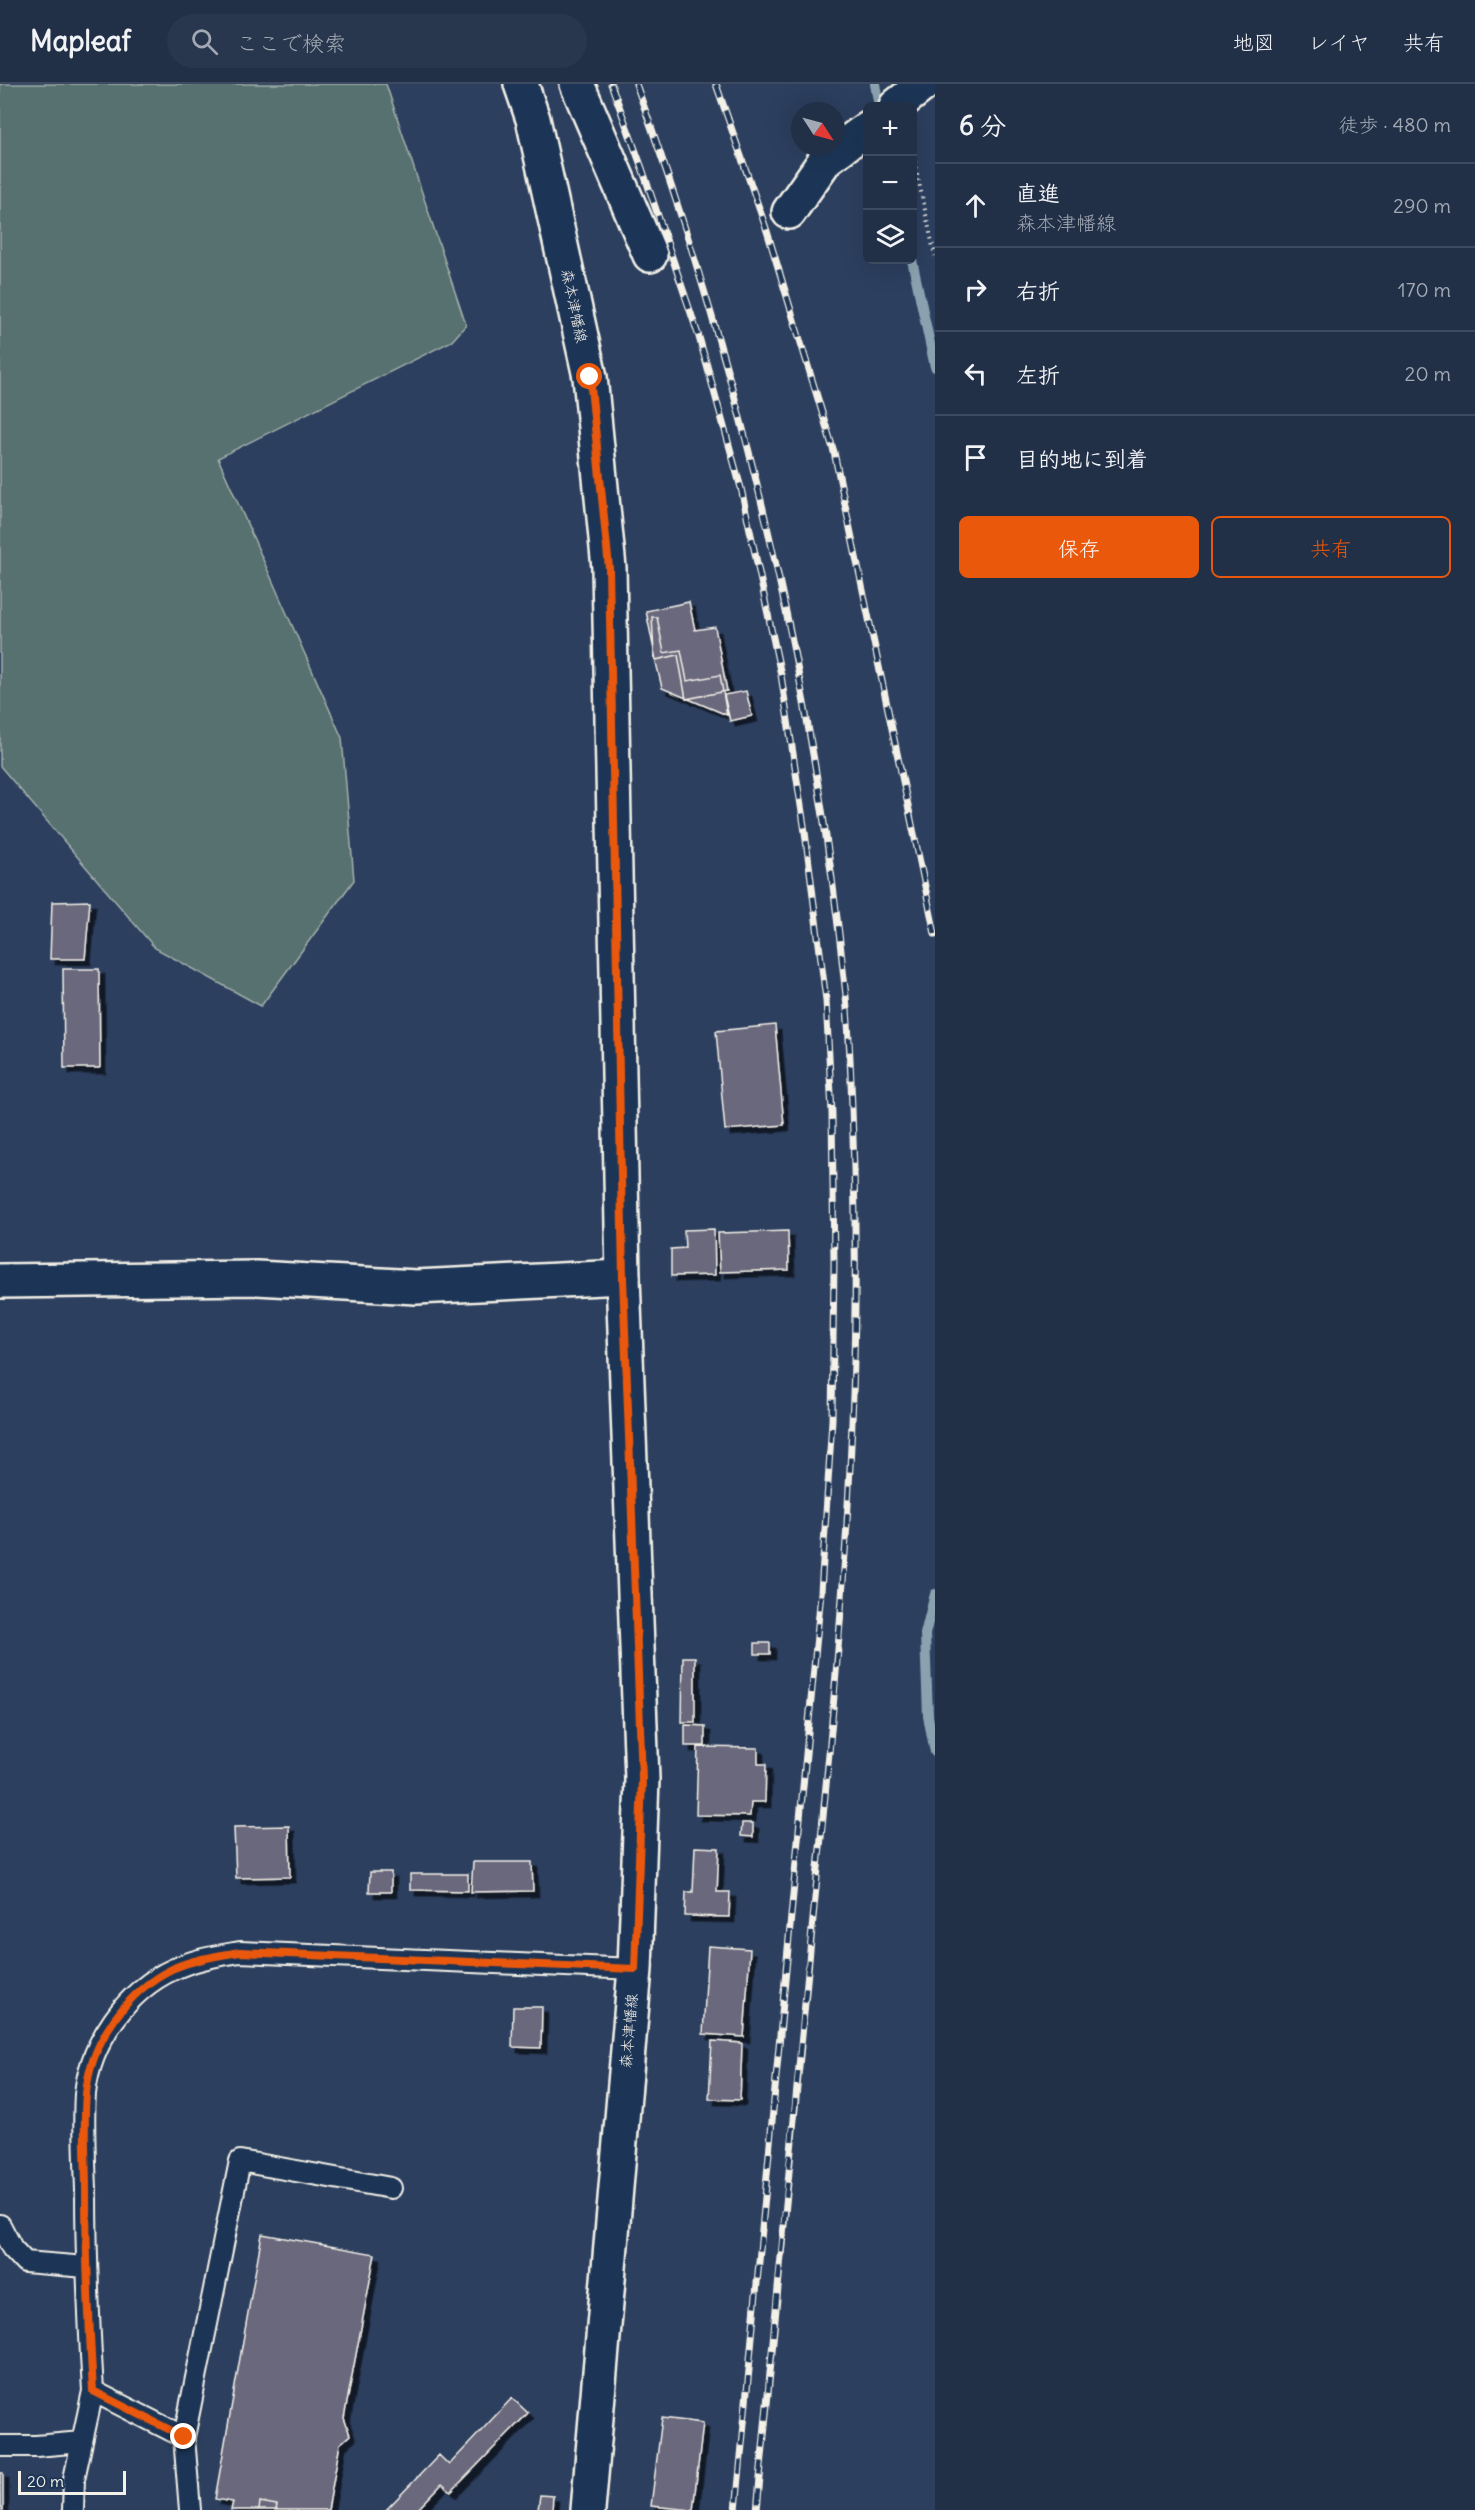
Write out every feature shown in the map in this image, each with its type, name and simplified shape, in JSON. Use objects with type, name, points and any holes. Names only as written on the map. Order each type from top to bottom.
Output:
[{"type":"main road","name":"森本津幡線","points":[[521,84],[533,119],[590,377],[609,568],[623,1278],[642,1779],[635,1969],[588,2510]]},
{"type":"main road","points":[[577,84],[650,255]]},
{"type":"main road","points":[[901,102],[924,84]]},
{"type":"main road","points":[[789,212],[826,159],[863,131]]},
{"type":"main road","points":[[0,1281],[257,1278],[416,1287],[623,1278]]},
{"type":"lane","points":[[74,2510],[74,2479],[93,2391],[86,2267],[86,2093],[95,2053],[118,2013],[146,1986],[173,1969],[205,1957],[240,1952],[635,1969]]},
{"type":"lane","points":[[190,2510],[184,2437],[240,2161],[391,2188]]},
{"type":"lane","points":[[0,2225],[12,2248],[25,2262],[86,2267]]},
{"type":"lane","points":[[93,2391],[184,2437]]},
{"type":"lane","points":[[0,2446],[82,2442]]},
{"type":"path","points":[[913,156],[935,256]]},
{"type":"green space","points":[[0,84],[386,84],[466,325],[452,341],[218,458],[342,738],[354,880],[261,1006],[155,948],[0,766]]},
{"type":"building","points":[[689,602],[695,630],[715,627],[727,691],[686,699],[678,655],[656,660],[646,611]]},
{"type":"building","points":[[652,617],[657,617],[664,653],[681,650],[687,681],[720,675],[727,715],[662,688],[654,654]]},
{"type":"building","points":[[746,691],[752,716],[730,721],[724,695]]},
{"type":"building","points":[[90,901],[85,959],[50,959],[52,902]]},
{"type":"building","points":[[63,969],[99,969],[100,1068],[64,1068]]},
{"type":"building","points":[[775,1025],[784,1125],[725,1130],[716,1031]]},
{"type":"building","points":[[714,1229],[715,1275],[671,1276],[671,1249],[685,1248],[684,1230]]},
{"type":"building","points":[[788,1231],[789,1270],[720,1272],[718,1233]]},
{"type":"building","points":[[755,1643],[770,1643],[770,1654],[755,1654]]},
{"type":"building","points":[[683,1657],[695,1657],[695,1722],[682,1722]]},
{"type":"building","points":[[685,1725],[705,1726],[705,1746],[685,1746]]},
{"type":"building","points":[[698,1747],[758,1748],[758,1764],[766,1764],[765,1802],[751,1802],[750,1816],[696,1815]]},
{"type":"building","points":[[742,1823],[753,1823],[753,1837],[741,1836]]},
{"type":"building","points":[[289,1826],[290,1877],[236,1878],[234,1827]]},
{"type":"building","points":[[695,1847],[719,1848],[717,1892],[730,1892],[729,1917],[685,1916],[686,1892],[693,1892]]},
{"type":"building","points":[[473,1862],[532,1862],[533,1891],[471,1892]]},
{"type":"building","points":[[370,1872],[391,1872],[391,1892],[369,1892]]},
{"type":"building","points":[[410,1874],[468,1874],[468,1891],[410,1890]]},
{"type":"building","points":[[708,1946],[750,1949],[744,2037],[703,2034]]},
{"type":"building","points":[[513,2007],[542,2007],[541,2048],[512,2047]]},
{"type":"building","points":[[712,2041],[742,2043],[740,2100],[709,2099]]},
{"type":"building","points":[[262,2234],[375,2254],[344,2418],[350,2435],[340,2444],[328,2510],[231,2510],[233,2502],[215,2499]]},
{"type":"building","points":[[512,2398],[528,2413],[451,2492],[442,2484],[417,2510],[386,2510],[439,2455],[449,2465]]},
{"type":"building","points":[[662,2418],[703,2423],[693,2510],[651,2506]]},
{"type":"building","points":[[0,2473],[3,2473],[3,2510],[0,2510]]},
{"type":"building","points":[[540,2495],[553,2496],[552,2510],[538,2510]]},
{"type":"building","points":[[260,2502],[277,2505],[276,2510],[259,2510]]},
{"type":"waterway","points":[[875,84],[878,102]]},
{"type":"waterway","points":[[913,264],[935,367]]},
{"type":"waterway","points":[[935,1594],[925,1634],[928,1716],[935,1752]]},
{"type":"railway","points":[[611,84],[699,337],[741,488],[781,675],[805,832],[826,1000],[832,1113],[834,1264],[832,1420],[821,1592],[736,2510]]},
{"type":"railway","points":[[636,84],[709,307],[741,420],[769,534],[815,764],[846,996],[850,1060],[855,1262],[851,1447],[846,1539],[832,1723],[757,2510]]},
{"type":"railway","points":[[716,84],[767,231],[834,452],[935,934]]},
{"type":"route","points":[[184,2437],[93,2391],[86,2267],[86,2093],[95,2053],[118,2013],[146,1986],[173,1969],[205,1957],[240,1952],[635,1969],[642,1779],[623,1278],[609,568],[590,377]]}]
